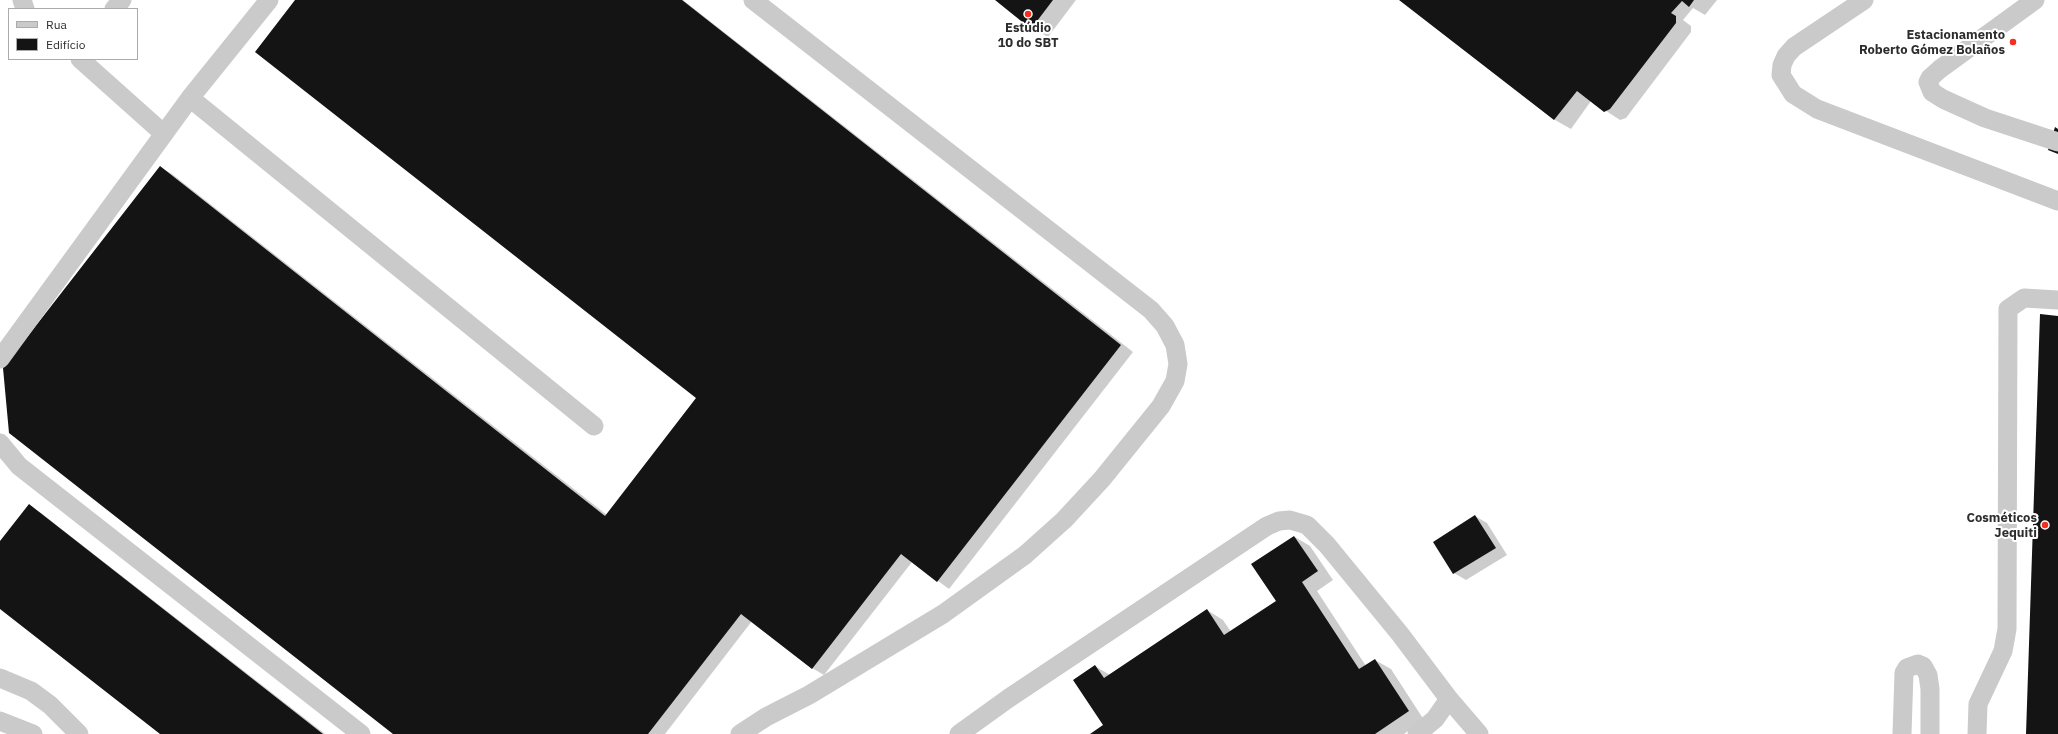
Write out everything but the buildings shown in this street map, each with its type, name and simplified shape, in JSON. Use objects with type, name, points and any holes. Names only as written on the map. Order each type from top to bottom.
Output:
[{"type":"lane","points":[[115,8],[122,0]]},
{"type":"lane","points":[[0,359],[190,98],[268,0]]},
{"type":"lane","points":[[740,734],[766,717],[815,691],[943,614],[1025,554],[1064,520],[1102,479],[1161,406],[1175,381],[1178,364],[1175,346],[1165,326],[1151,310],[753,0]]},
{"type":"lane","points":[[1864,0],[1794,47],[1786,56],[1782,65],[1781,75],[1793,94],[1817,109],[2058,201]]},
{"type":"lane","points":[[2035,0],[1940,69],[1930,78],[1928,82],[1932,92],[1943,99],[1985,118],[2058,142]]},
{"type":"lane","points":[[81,60],[164,134]]},
{"type":"lane","points":[[190,98],[594,426]]},
{"type":"lane","points":[[1977,734],[1978,704],[2003,651],[2007,629],[2008,309],[2024,298],[2058,300]]},
{"type":"lane","points":[[0,443],[19,466],[361,734]]},
{"type":"lane","points":[[959,734],[1009,698],[1267,526],[1279,521],[1290,520],[1307,525],[1327,545],[1400,634],[1449,699],[1479,734]]},
{"type":"lane","points":[[1902,734],[1904,673],[1907,668],[1918,664],[1923,666],[1928,675],[1930,688],[1930,734]]},
{"type":"lane","points":[[0,678],[32,691],[50,705],[78,734]]},
{"type":"lane","points":[[1417,734],[1435,719],[1449,699]]},
{"type":"lane","points":[[0,720],[33,734]]},
{"type":"place","name":"Estúdio 10 do SBT","points":[[1028,14]]},
{"type":"place","name":"Estacionamento Roberto Gómez Bolaños","points":[[2013,42]]},
{"type":"place","name":"Cosméticos Jequiti","points":[[2045,525]]}]
